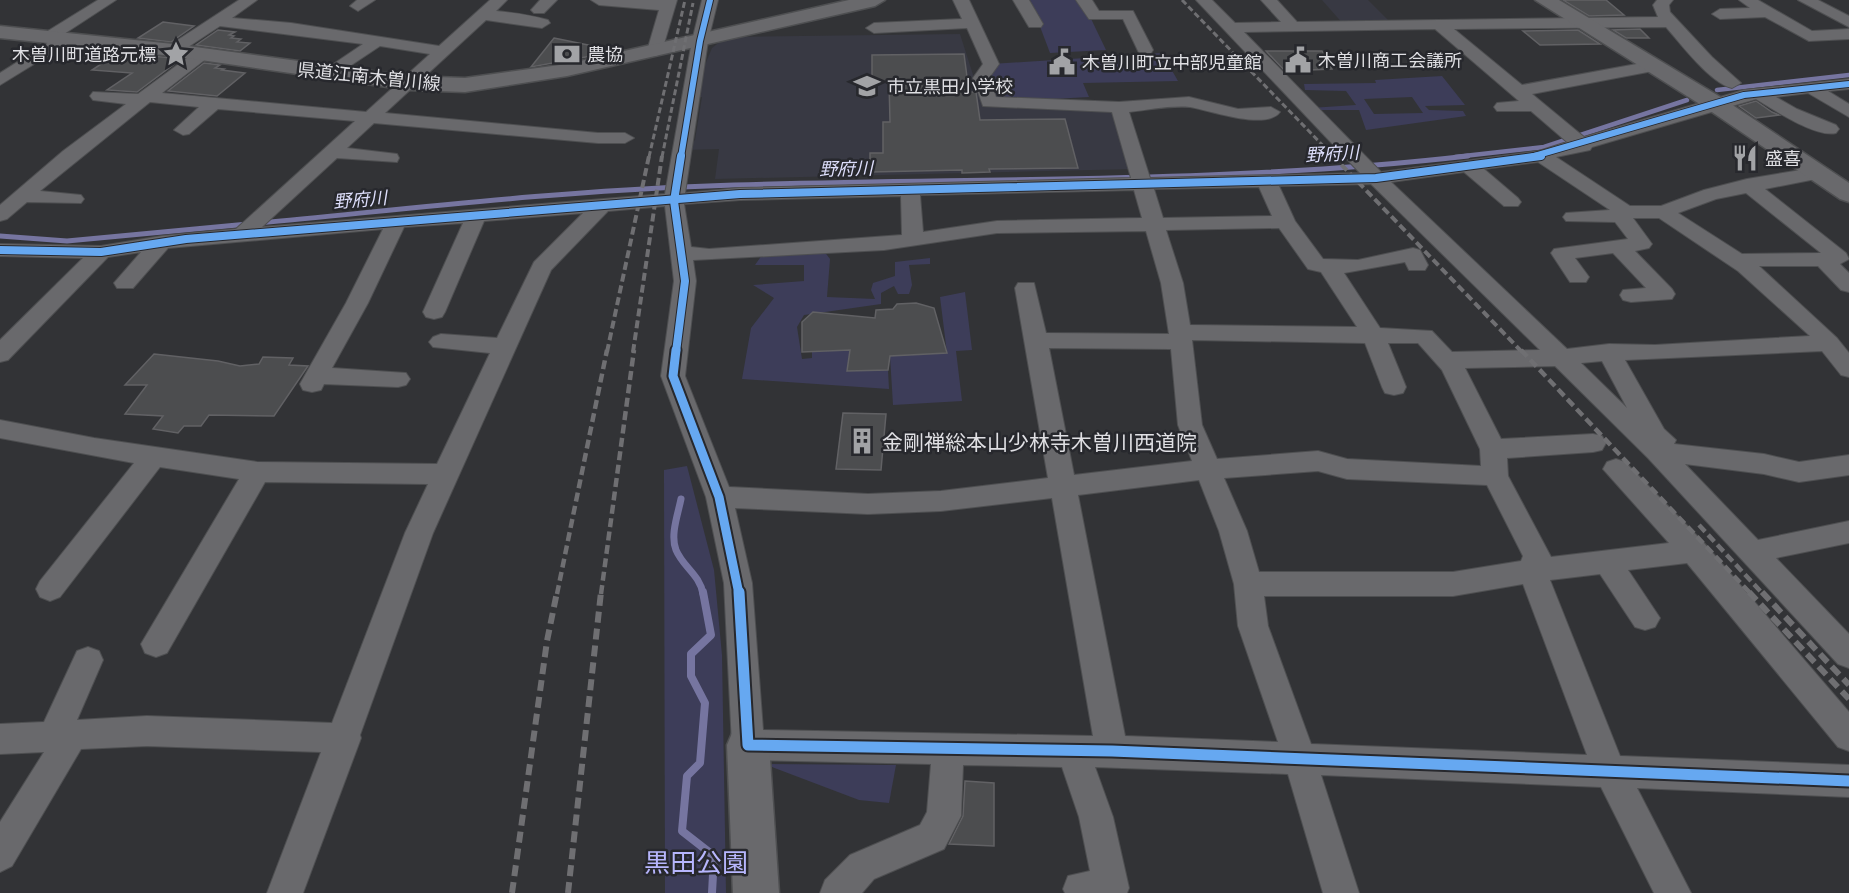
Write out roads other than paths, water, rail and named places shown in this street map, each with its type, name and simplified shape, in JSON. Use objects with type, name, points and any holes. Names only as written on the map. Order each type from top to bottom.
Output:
[{"type":"main road","points":[[1545,0],[1714,103],[1849,194]]},
{"type":"main road","name":"県道江南木曽川線","points":[[0,32],[173,51],[408,83],[490,83],[655,51],[870,1]]},
{"type":"main road","points":[[748,745],[756,893]]},
{"type":"street","points":[[0,80],[108,0]]},
{"type":"street","points":[[173,51],[249,0]]},
{"type":"street","points":[[249,228],[374,117],[441,51],[499,0]]},
{"type":"street","points":[[599,0],[668,3],[655,51]]},
{"type":"street","points":[[710,0],[700,41],[675,193],[680,253],[685,281],[673,376],[719,497],[738,583],[748,745],[1112,751],[1299,757],[1849,781]]},
{"type":"street","points":[[961,0],[970,23],[986,47],[991,64],[981,78],[989,102],[1119,107],[1189,102],[1238,114],[1271,112]]},
{"type":"street","points":[[1021,0],[1035,24]]},
{"type":"street","points":[[1084,0],[1094,16],[1128,14],[1144,50]]},
{"type":"street","points":[[1204,0],[1371,171],[1657,451],[1849,655]]},
{"type":"street","points":[[1269,0],[1293,27]]},
{"type":"street","points":[[1665,0],[1661,5],[1662,14],[1706,61],[1732,83]]},
{"type":"street","points":[[1747,0],[1809,36],[1849,34]]},
{"type":"street","points":[[1806,0],[1849,22]]},
{"type":"street","points":[[870,1],[875,31],[970,23]]},
{"type":"street","points":[[484,15],[525,18],[525,22],[543,11]]},
{"type":"street","points":[[1720,14],[1767,12]]},
{"type":"street","points":[[217,21],[291,28],[441,51]]},
{"type":"street","points":[[1232,28],[1671,22]]},
{"type":"street","points":[[1439,24],[1578,140]]},
{"type":"street","points":[[332,73],[376,42]]},
{"type":"street","points":[[0,215],[70,155],[201,55]]},
{"type":"street","points":[[1484,83],[1515,87],[1653,66]]},
{"type":"street","points":[[0,250],[101,252],[249,228],[397,221],[603,204],[675,193],[740,194],[987,188],[1141,179],[1267,182],[1371,171],[1468,166],[1541,156],[1578,140],[1758,93],[1849,84]]},
{"type":"street","points":[[1811,88],[1849,112]]},
{"type":"street","points":[[1758,93],[1791,113],[1830,129]]},
{"type":"street","points":[[99,96],[215,102],[598,138],[625,138]]},
{"type":"street","points":[[183,130],[215,102]]},
{"type":"street","points":[[1503,107],[1536,105]]},
{"type":"street","points":[[1119,107],[1172,283],[1190,425],[1233,531],[1248,584],[1254,626],[1299,757],[1341,893]]},
{"type":"street","points":[[1330,129],[1353,130]]},
{"type":"street","points":[[334,152],[390,158]]},
{"type":"street","points":[[1541,156],[1623,214],[1642,244],[1561,252],[1578,277]]},
{"type":"street","points":[[1468,166],[1511,202]]},
{"type":"street","points":[[1572,216],[1663,212],[1711,194],[1747,185],[1819,173]]},
{"type":"street","points":[[1267,182],[1285,222],[1316,264],[1329,267],[1358,266],[1413,254],[1417,265]]},
{"type":"street","points":[[1737,261],[1839,258],[1795,220],[1747,185]]},
{"type":"street","points":[[987,188],[997,228]]},
{"type":"street","points":[[910,189],[913,239]]},
{"type":"street","points":[[22,196],[74,199]]},
{"type":"street","points":[[285,893],[345,738],[419,533],[445,474],[542,267],[603,204]]},
{"type":"street","points":[[1663,212],[1737,261],[1834,338],[1849,368]]},
{"type":"street","points":[[434,312],[477,214]]},
{"type":"street","points":[[397,221],[357,303],[314,380],[398,379]]},
{"type":"street","points":[[680,253],[709,255],[884,244],[997,228],[1157,227],[1285,222]]},
{"type":"street","points":[[125,283],[162,242]]},
{"type":"street","points":[[1618,246],[1664,294],[1631,295]]},
{"type":"street","points":[[13,348],[101,252]]},
{"type":"street","points":[[1824,260],[1849,285]]},
{"type":"street","points":[[1329,267],[1373,334],[1394,387]]},
{"type":"street","points":[[1026,288],[1112,751]]},
{"type":"street","points":[[1035,340],[1103,351],[1179,337],[1373,334],[1424,336],[1452,366],[1538,556],[1532,571],[1609,769],[1674,893]]},
{"type":"street","points":[[1447,360],[1560,358],[1609,352],[1655,353],[1834,338]]},
{"type":"street","points":[[441,342],[506,345]]},
{"type":"street","points":[[1609,352],[1655,435],[1684,455]]},
{"type":"street","points":[[0,429],[257,472],[445,474]]},
{"type":"street","points":[[719,497],[868,504],[941,501],[1209,469],[1318,461],[1347,469],[1494,462],[1593,443]]},
{"type":"street","points":[[1657,451],[1764,464],[1799,472],[1849,465]]},
{"type":"street","points":[[50,589],[154,456]]},
{"type":"street","points":[[1616,469],[1694,551],[1849,736]]},
{"type":"street","points":[[156,644],[257,472]]},
{"type":"street","points":[[1752,552],[1849,532]]},
{"type":"street","points":[[1248,584],[1453,584],[1532,571],[1694,551]]},
{"type":"street","points":[[1607,562],[1645,618]]},
{"type":"street","points":[[0,854],[64,735],[88,660]]},
{"type":"street","points":[[0,739],[147,731],[345,738]]},
{"type":"street","points":[[837,893],[862,867],[932,837],[944,816],[948,748]]},
{"type":"street","points":[[1073,752],[1096,817],[1112,888],[1081,889],[1083,893]]},
{"type":"waterway","name":"野府川","points":[[1717,90],[1849,75]]},
{"type":"waterway","name":"野府川","points":[[1455,157],[1544,147],[1687,100]]},
{"type":"waterway","name":"野府川","points":[[259,223],[483,201],[652,188],[1183,176],[1279,172],[1468,156]]},
{"type":"waterway","name":"野府川","points":[[0,236],[67,241],[248,224]]},
{"type":"waterway","points":[[681,499],[675,524],[674,544],[703,594]]},
{"type":"waterway","points":[[703,592],[711,635],[691,654],[691,676],[705,703],[700,763],[687,776],[682,831],[714,856],[712,893]]},
{"type":"railway","points":[[649,157],[685,0]]},
{"type":"railway","points":[[1182,0],[1334,157]]},
{"type":"railway","points":[[662,157],[693,3]]},
{"type":"railway","points":[[607,352],[649,156]]},
{"type":"railway","points":[[633,352],[662,156]]},
{"type":"railway","points":[[1333,156],[1522,352]]},
{"type":"railway","points":[[557,594],[607,350]]},
{"type":"railway","points":[[601,594],[634,350]]},
{"type":"railway","points":[[1521,350],[1751,594]]},
{"type":"railway","points":[[1699,525],[1763,594]]},
{"type":"railway","points":[[512,893],[547,641],[557,592]]},
{"type":"railway","points":[[568,893],[601,592]]},
{"type":"railway","points":[[1749,592],[1849,699]]},
{"type":"railway","points":[[1762,592],[1849,685]]},
{"type":"place","name":"木曽川町道路元標","points":[[176,54]]},
{"type":"place","name":"農協","points":[[567,54]]},
{"type":"place","name":"木曽川商工会議所","points":[[1298,60]]},
{"type":"place","name":"木曽川町立中部児童館","points":[[1062,62]]},
{"type":"place","name":"市立黒田小学校","points":[[867,86]]},
{"type":"place","name":"盛喜","points":[[1745,158]]},
{"type":"place","name":"金剛禅総本山少林寺木曽川西道院","points":[[862,441]]},
{"type":"park label","name":"黒田公園","points":[[696,862]]}]
